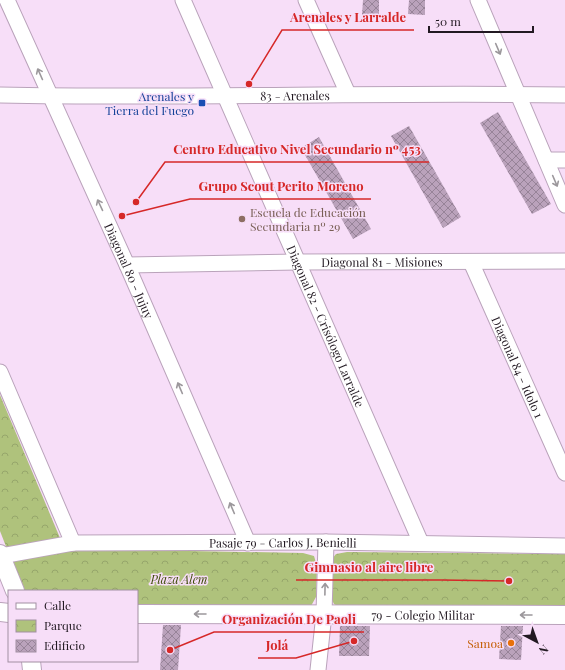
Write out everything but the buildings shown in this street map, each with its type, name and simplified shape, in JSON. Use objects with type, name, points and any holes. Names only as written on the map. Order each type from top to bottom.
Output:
[{"type":"street","name":"Diagonal 80 - Jujuy","points":[[7,0],[127,265],[248,543]]},
{"type":"street","name":"Diagonal 82 - Crisólogo Larralde","points":[[182,0],[226,96],[421,543]]},
{"type":"street","points":[[306,0],[348,94]]},
{"type":"street","points":[[478,0],[565,205]]},
{"type":"street","name":"83 - Arenales","points":[[0,95],[565,95]]},
{"type":"street","points":[[546,160],[565,160]]},
{"type":"street","name":"Diagonal 81 - Misiones","points":[[127,265],[565,260]]},
{"type":"street","name":"Diagonal 84 - Idolo 1","points":[[471,262],[565,473]]},
{"type":"street","points":[[0,372],[72,543]]},
{"type":"street","points":[[318,670],[324,614],[326,542]]},
{"type":"street","name":"Pasaje 79 - Carlos J. Benielli","points":[[0,555],[72,543],[326,542],[565,546]]},
{"type":"street","points":[[0,555],[16,590]]},
{"type":"street","name":"79 - Colegio Militar","points":[[138,614],[565,615]]},
{"type":"green space","points":[[0,395],[60,538],[7,549],[0,531]]},
{"type":"green space","name":"Plaza Alem","points":[[81,549],[303,553],[314,556],[317,566],[316,597],[311,606],[138,607],[138,590],[23,590],[12,564],[16,560]]},
{"type":"green space","points":[[347,552],[565,554],[565,610],[341,608],[334,604],[330,596],[332,559],[336,554]]},
{"type":"place","name":"Arenales y Larralde","points":[[249,84]]},
{"type":"place","name":"Arenales y Tierra del Fuego","points":[[202,103]]},
{"type":"place","name":"Centro Educativo Nivel Secundario nº 453","points":[[136,202]]},
{"type":"place","name":"Grupo Scout Perito Moreno","points":[[122,216]]},
{"type":"place","name":"Escuela de Educación Secundaria nº 29","points":[[242,219]]},
{"type":"place","name":"Gimnasio al aire libre","points":[[509,581]]},
{"type":"place","name":"Jolá","points":[[354,641]]},
{"type":"place","name":"Samoa","points":[[511,643]]},
{"type":"place","name":"Organización De Paoli","points":[[170,650]]}]
